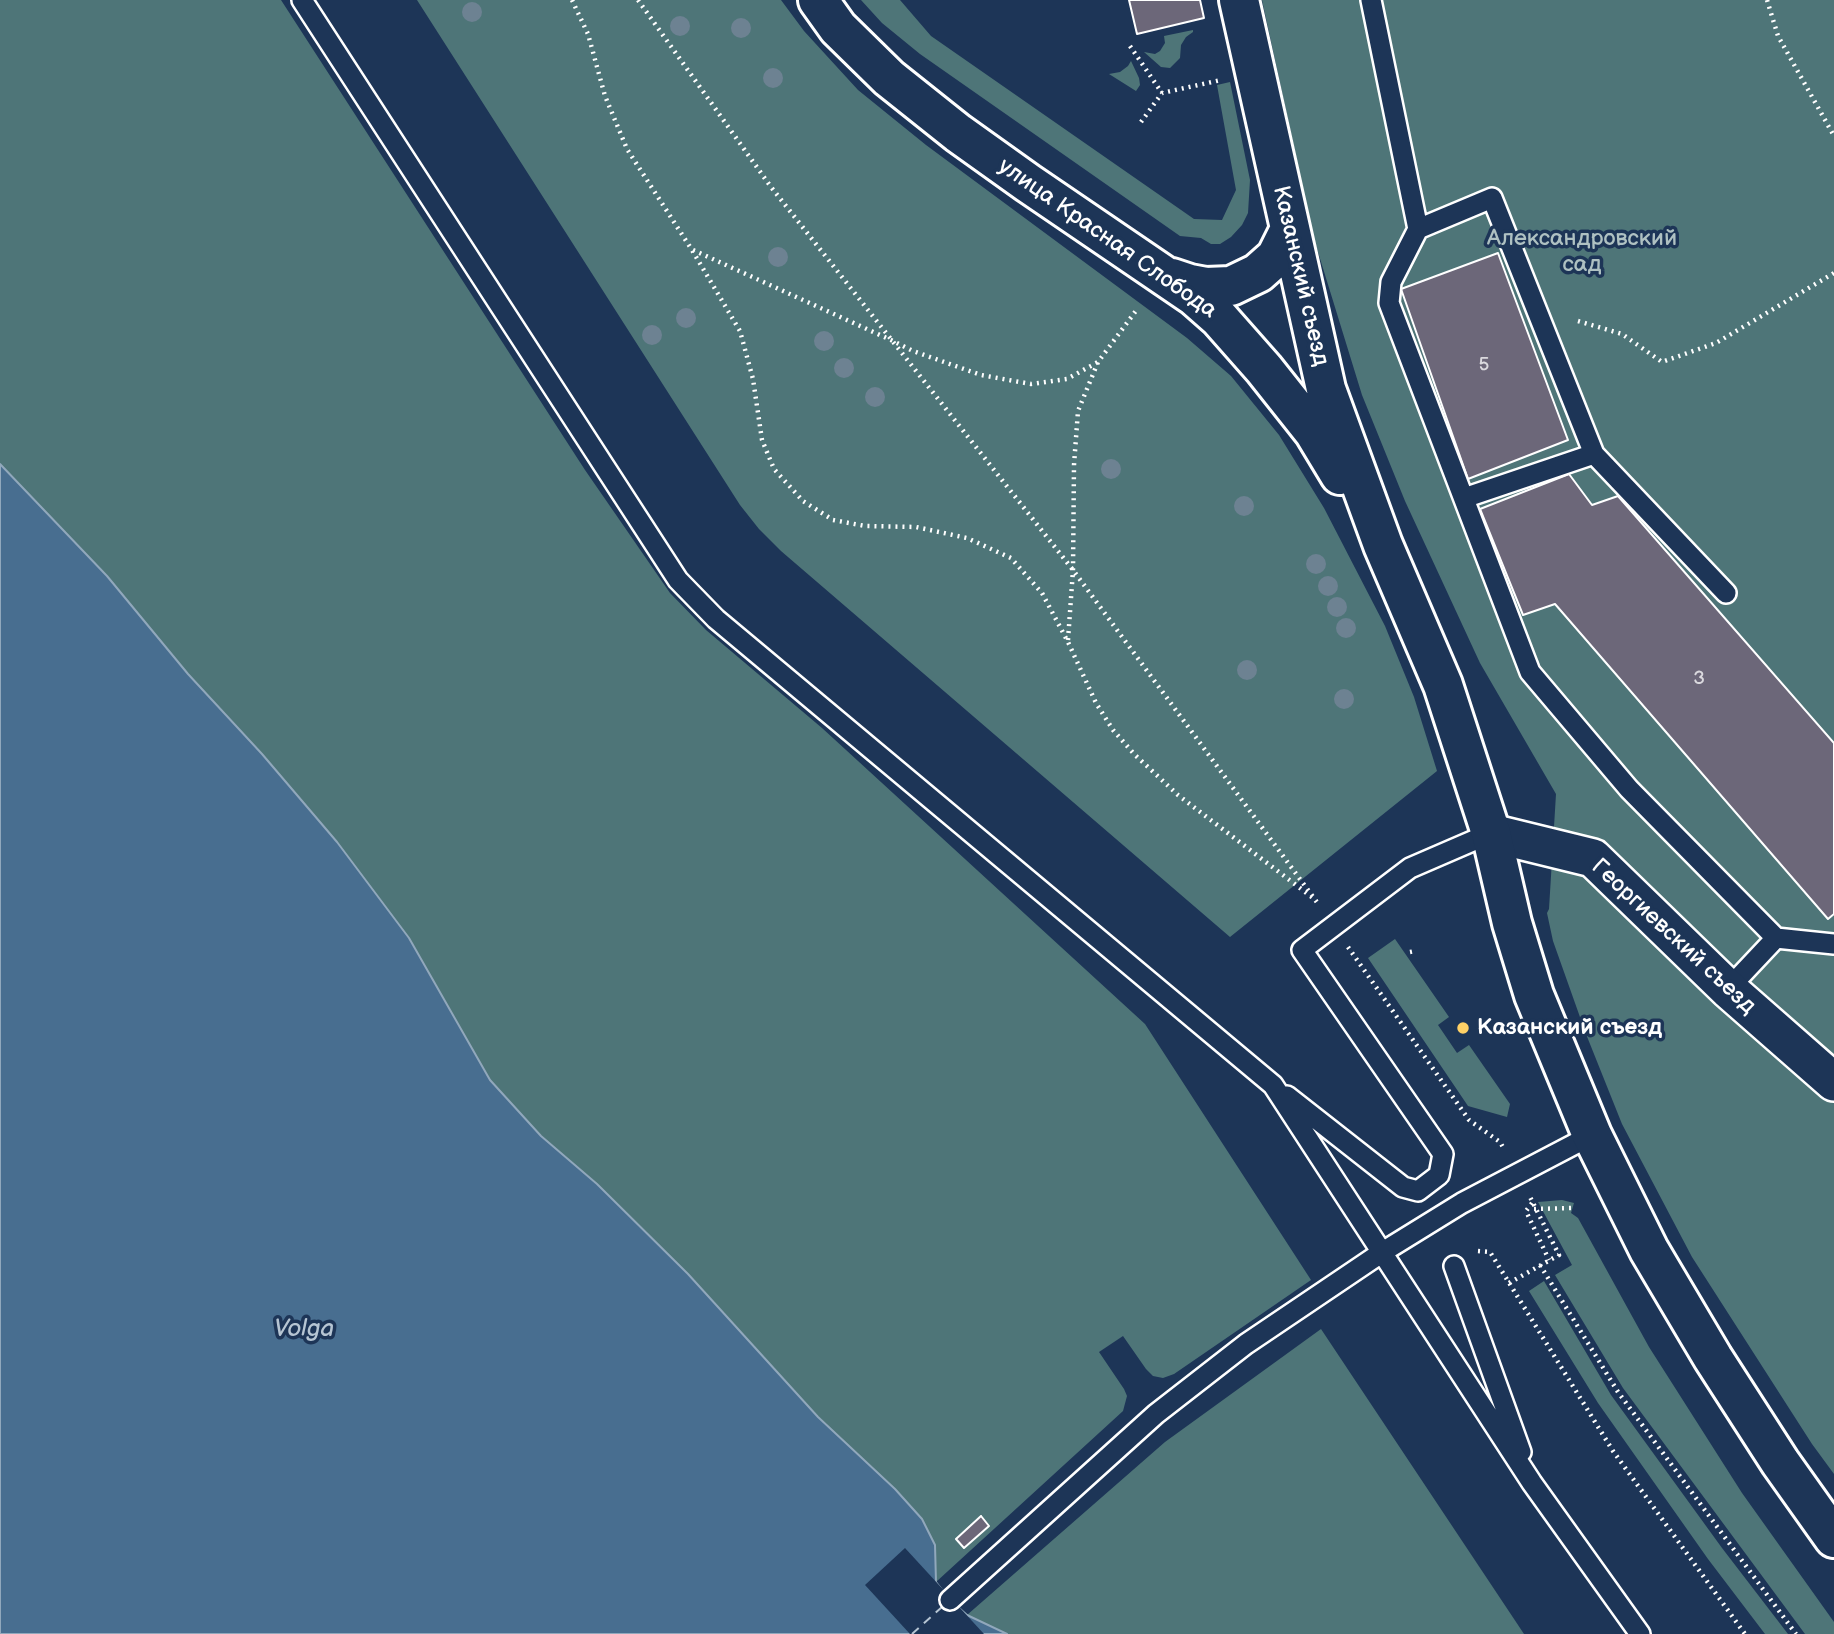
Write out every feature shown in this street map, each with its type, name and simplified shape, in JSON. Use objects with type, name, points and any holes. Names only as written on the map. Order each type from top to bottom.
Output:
[{"type":"main road","name":"улица Красная Слобода","points":[[818,0],[838,28],[889,78],[1028,183],[1194,296],[1219,318],[1314,432],[1383,545]]},
{"type":"main road","name":"Казанский съезд","points":[[1239,0],[1326,389],[1383,545]]},
{"type":"main road","points":[[1162,275],[1206,287],[1231,286],[1258,273],[1276,257],[1290,229]]},
{"type":"main road","points":[[1383,545],[1443,685],[1491,833],[1512,923],[1534,995],[1592,1135],[1649,1250],[1713,1358],[1780,1462],[1834,1538]]},
{"type":"street","name":"Георгиевский съезд","points":[[1491,833],[1593,858],[1728,989],[1834,1083]]},
{"type":"lane","points":[[302,0],[678,580],[716,619],[1273,1084],[1403,1187],[1418,1191],[1439,1175],[1443,1154],[1302,950],[1410,868],[1491,833]]},
{"type":"lane","points":[[1371,0],[1418,229],[1391,282],[1389,303],[1530,672],[1629,789],[1776,938],[1834,944]]},
{"type":"lane","points":[[1418,229],[1492,198],[1594,454],[1726,593]]},
{"type":"lane","points":[[1464,498],[1594,454]]},
{"type":"lane","points":[[1728,989],[1776,938]]},
{"type":"lane","points":[[1273,1084],[1532,1483],[1640,1634]]},
{"type":"lane","points":[[950,1600],[1156,1414],[1246,1343],[1462,1203],[1592,1135]]},
{"type":"lane","points":[[1454,1266],[1532,1483]]},
{"type":"path","points":[[572,0],[588,34],[605,96],[627,149],[740,331],[753,379],[762,440],[774,469],[803,501],[833,520],[865,526],[916,527],[967,538],[1011,558],[1042,593],[1112,730],[1178,795],[1317,901]]},
{"type":"path","points":[[638,0],[771,187],[1073,570],[1317,901],[1469,1120],[1500,1142]]},
{"type":"path","points":[[1767,0],[1778,36],[1834,136]]},
{"type":"path","points":[[1130,46],[1162,93]]},
{"type":"path","points":[[1142,122],[1162,93],[1224,79]]},
{"type":"path","points":[[692,250],[913,351],[981,375],[1031,384],[1067,379],[1098,362]]},
{"type":"path","points":[[1578,321],[1622,334],[1662,362],[1716,344],[1834,273]]},
{"type":"path","points":[[1068,642],[1078,411],[1098,362],[1138,308]]},
{"type":"path","points":[[1532,1203],[1526,1211],[1549,1260]]},
{"type":"path","points":[[1509,1283],[1559,1255],[1534,1209],[1573,1208]]},
{"type":"path","points":[[1490,1252],[1613,1451],[1745,1634]]},
{"type":"path","points":[[1540,1265],[1618,1392],[1796,1634]]},
{"type":"green space","points":[[0,0],[281,0],[585,470],[670,593],[706,630],[822,728],[1145,1024],[1311,1280],[1174,1374],[1163,1378],[1153,1376],[1146,1369],[1123,1336],[1099,1352],[1127,1396],[1123,1411],[936,1582],[935,1545],[922,1519],[895,1489],[818,1417],[688,1274],[597,1184],[541,1136],[490,1080],[409,938],[337,842],[188,674],[107,576],[0,464]]},
{"type":"green space","points":[[417,0],[781,0],[804,31],[858,90],[926,145],[1187,338],[1231,376],[1279,435],[1324,508],[1385,626],[1414,697],[1437,771],[1230,937],[781,551],[759,529],[740,505]]},
{"type":"green space","points":[[861,0],[900,0],[931,36],[1194,219],[1222,220],[1236,190],[1217,85],[1230,82],[1250,180],[1248,213],[1242,225],[1220,244],[1211,244],[1201,238],[1180,236],[920,54],[882,23]]},
{"type":"green space","name":"Александровский сад","points":[[1262,0],[1834,0],[1834,1474],[1692,1257],[1622,1124],[1586,1034],[1553,941],[1547,913],[1556,794],[1480,663],[1405,501],[1362,395],[1314,239]]},
{"type":"green space","points":[[1193,30],[1181,45],[1180,58],[1170,68],[1161,67],[1144,52],[1155,54],[1160,51],[1165,43],[1164,36]]},
{"type":"green space","points":[[1131,61],[1139,78],[1140,85],[1136,91],[1109,74],[1120,72]]},
{"type":"green space","points":[[1395,939],[1449,1017],[1438,1025],[1457,1053],[1469,1045],[1510,1104],[1507,1117],[1468,1106],[1368,958]]},
{"type":"green space","points":[[1562,1200],[1574,1203],[1571,1213],[1578,1218],[1649,1347],[1742,1493],[1834,1622],[1834,1634],[1805,1634],[1623,1388],[1555,1275],[1572,1265],[1538,1202]]},
{"type":"green space","points":[[1544,1281],[1611,1395],[1788,1634],[1765,1634],[1708,1559],[1598,1403],[1529,1291]]},
{"type":"green space","points":[[1321,1329],[1524,1634],[1007,1634],[967,1615],[1165,1442]]},
{"type":"water","name":"Volga","points":[[0,464],[107,576],[188,674],[262,754],[337,842],[409,938],[490,1080],[541,1136],[597,1184],[688,1274],[818,1417],[895,1489],[922,1519],[935,1545],[936,1582],[950,1600],[967,1615],[1007,1634],[0,1634]]},
{"type":"pier","points":[[905,1548],[984,1634],[910,1634],[865,1585]]},
{"type":"building","points":[[1129,0],[1200,0],[1204,18],[1137,34]]},
{"type":"building","points":[[1498,253],[1568,440],[1468,479],[1401,289]]},
{"type":"building","points":[[1569,474],[1592,505],[1618,496],[1834,743],[1834,914],[1828,919],[1555,604],[1523,615],[1480,509]]},
{"type":"building","points":[[981,1516],[989,1526],[964,1548],[956,1539]]},
{"type":"ferry route","points":[[912,1634],[942,1607]]},
{"type":"place","name":"Казанский съезд","points":[[1463,1028]]}]
